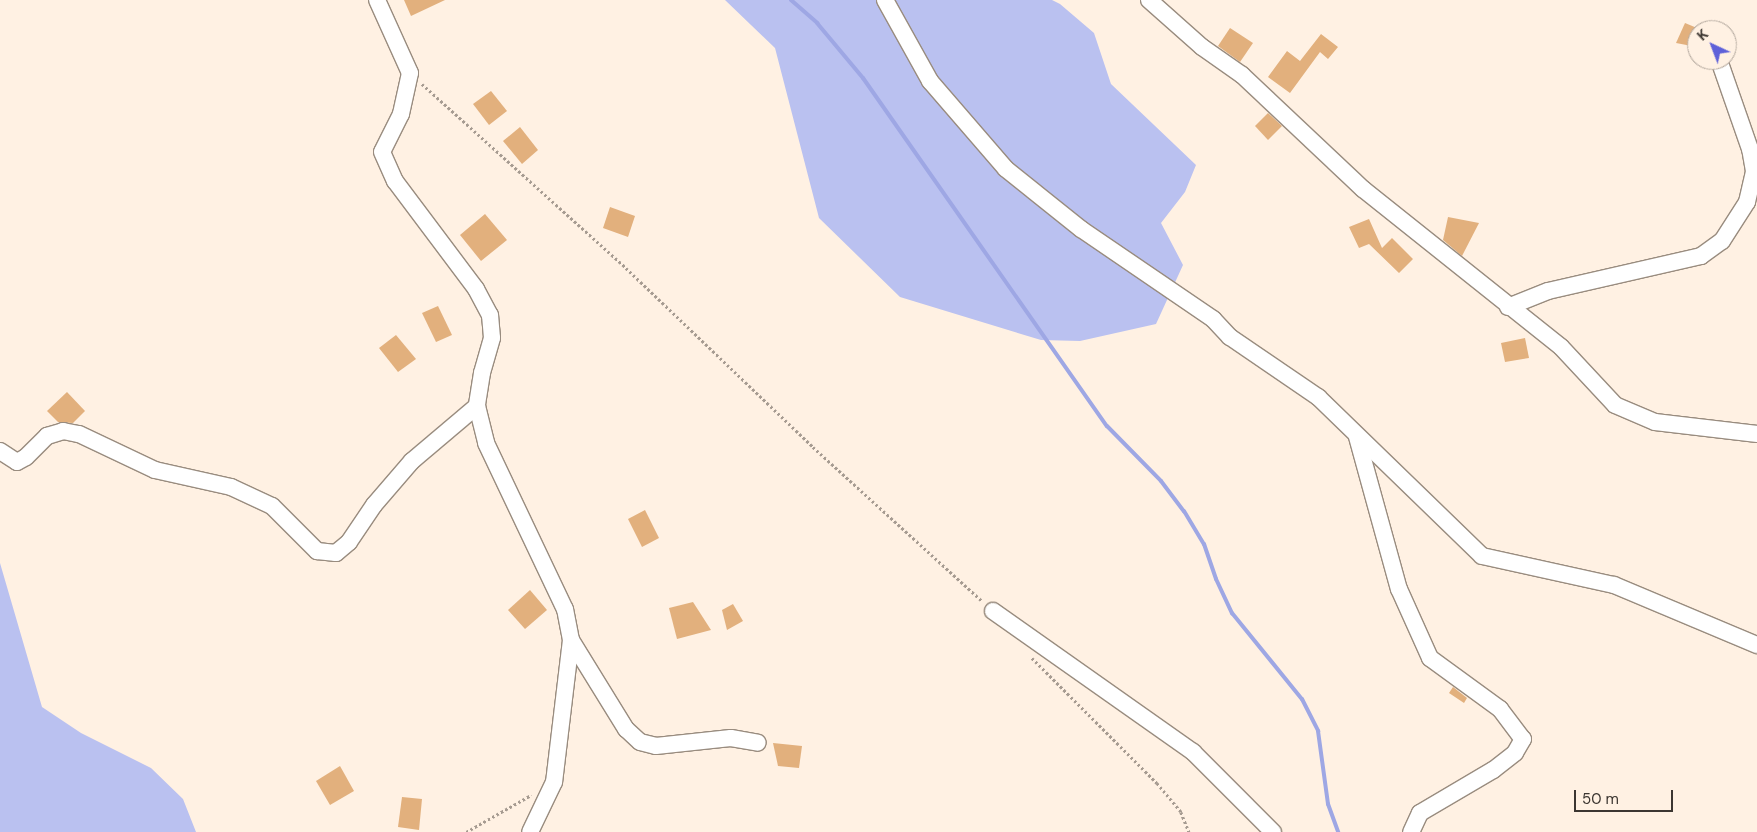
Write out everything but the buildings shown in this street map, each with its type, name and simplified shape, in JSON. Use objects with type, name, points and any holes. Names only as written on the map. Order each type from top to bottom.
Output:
[{"type":"street","points":[[376,0],[410,73],[401,114],[382,152],[395,181],[476,289],[490,315],[492,338],[477,406],[486,443],[565,609],[571,640],[554,782],[530,832]]},
{"type":"street","points":[[885,0],[930,81],[1006,169],[1081,229],[1213,319],[1230,337],[1318,397],[1482,556],[1614,585],[1757,645]]},
{"type":"street","points":[[1149,0],[1202,47],[1242,75],[1363,189],[1508,307],[1562,347],[1615,404],[1632,414],[1655,422],[1757,434]]},
{"type":"street","points":[[1508,307],[1548,291],[1702,256],[1722,241],[1746,202],[1754,171],[1750,149],[1722,70]]},
{"type":"street","points":[[0,451],[17,462],[26,457],[47,436],[63,431],[79,434],[155,470],[231,487],[272,506],[317,551],[336,553],[349,542],[374,505],[412,461],[477,406]]},
{"type":"street","points":[[1357,436],[1399,589],[1430,658],[1500,709],[1523,739],[1515,752],[1493,770],[1420,813],[1410,832]]},
{"type":"street","points":[[993,611],[1193,752],[1273,832]]},
{"type":"street","points":[[571,640],[626,729],[640,742],[656,746],[731,738],[758,742]]},
{"type":"path","points":[[410,73],[626,268],[813,447],[993,611]]},
{"type":"path","points":[[1028,654],[1157,783],[1181,812],[1189,832]]},
{"type":"path","points":[[466,832],[554,782]]},
{"type":"shaded area","points":[[725,0],[1052,0],[1060,4],[1094,33],[1111,84],[1196,165],[1185,192],[1161,223],[1183,265],[1156,324],[1080,341],[1041,340],[900,297],[819,218],[775,48]]},
{"type":"shaded area","points":[[0,563],[42,707],[81,733],[151,768],[183,799],[196,832],[0,832]]},
{"type":"waterway","points":[[791,0],[817,23],[863,78],[1107,426],[1161,481],[1184,511],[1204,544],[1216,579],[1232,613],[1302,699],[1318,731],[1328,804],[1338,832]]}]
